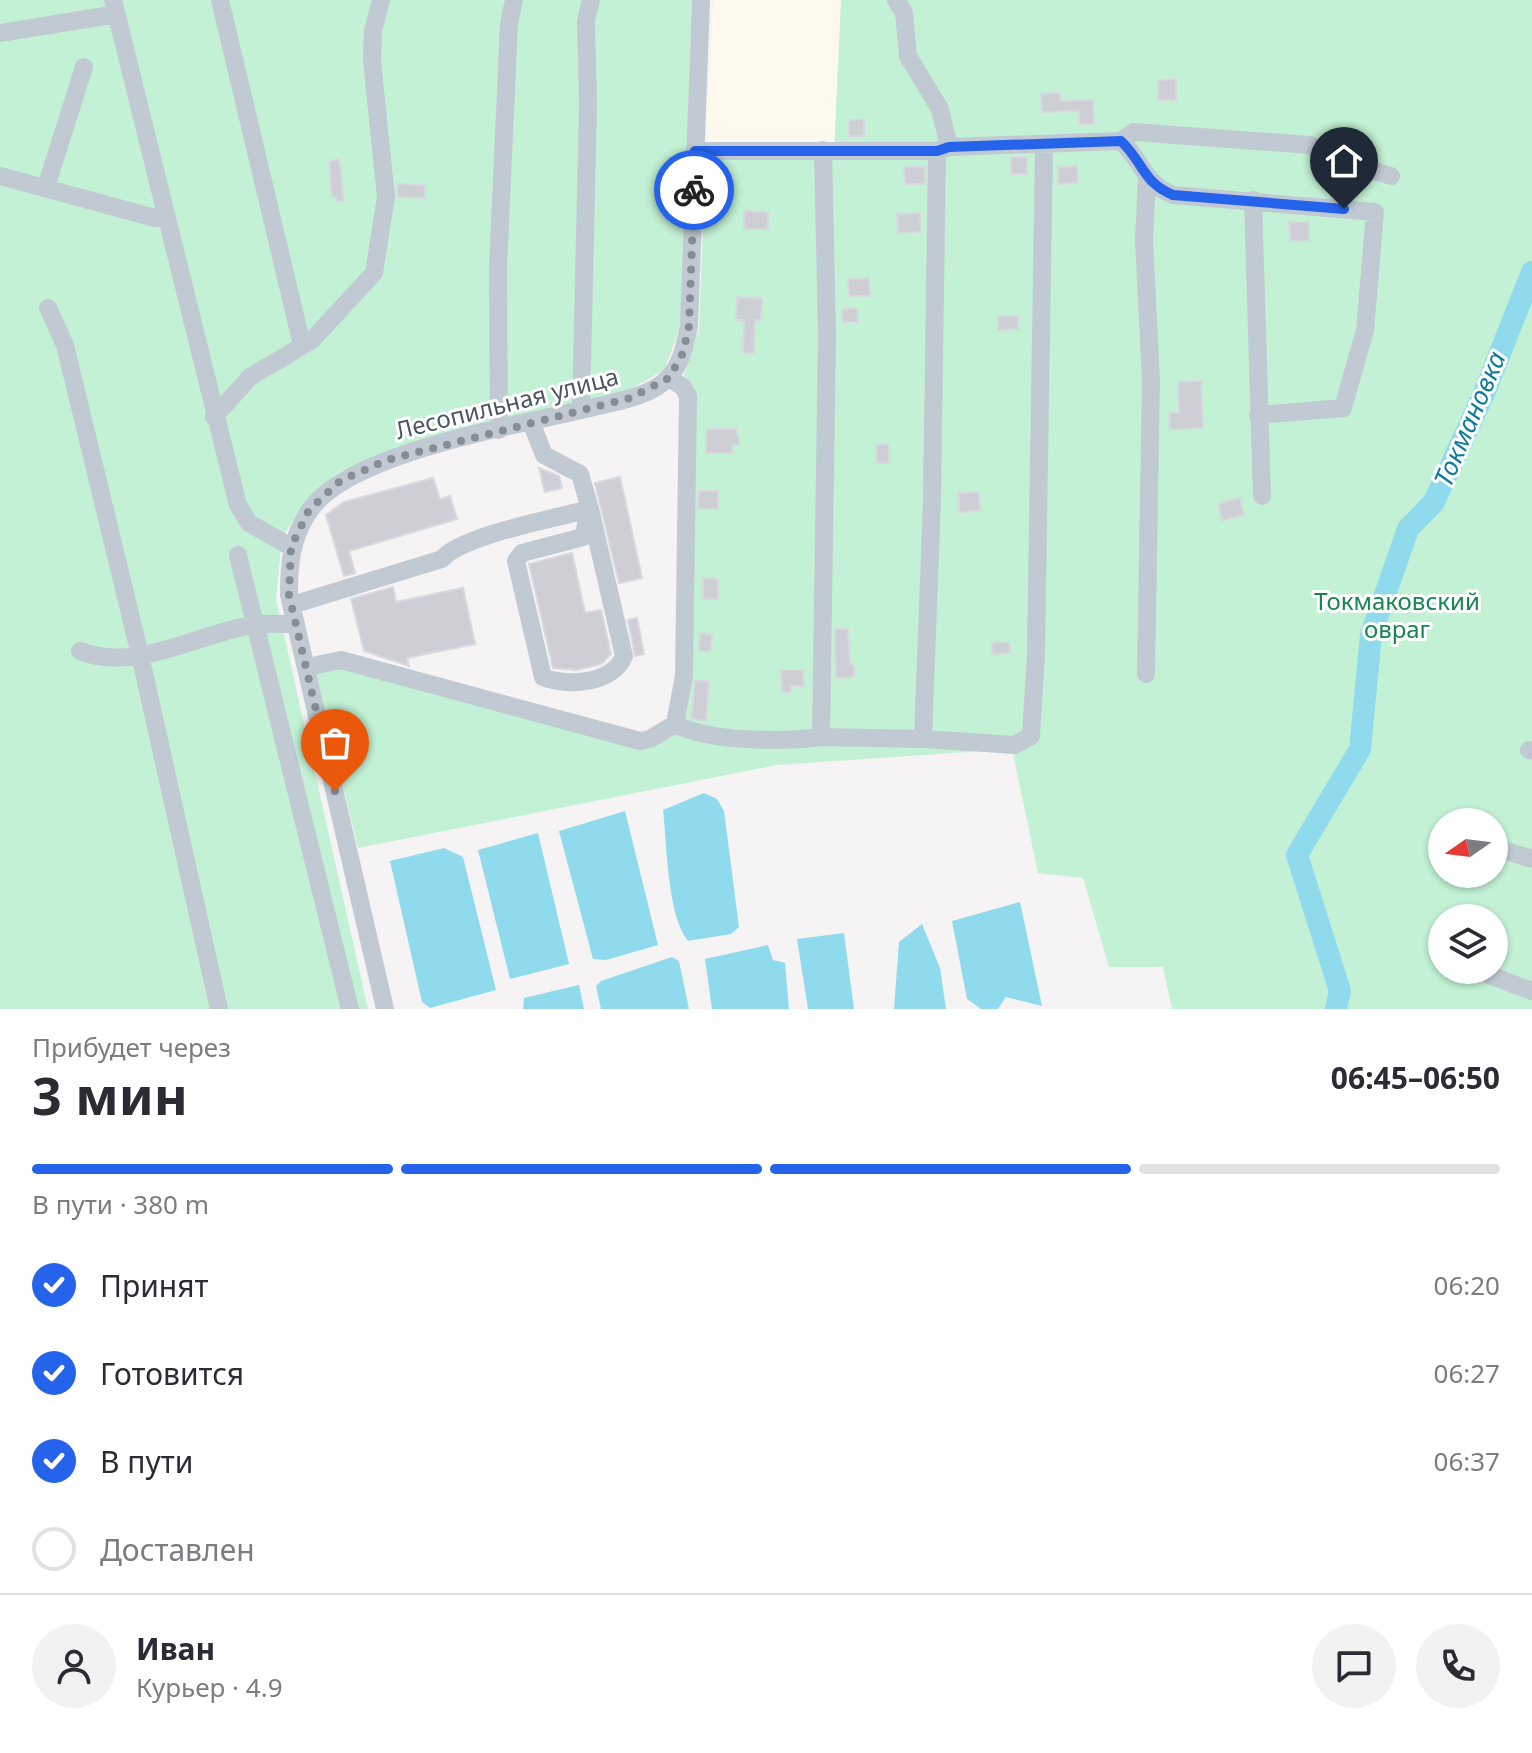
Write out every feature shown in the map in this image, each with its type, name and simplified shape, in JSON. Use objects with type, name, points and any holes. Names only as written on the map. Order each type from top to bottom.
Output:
[{"type":"street","points":[[220,0],[302,345]]},
{"type":"street","points":[[214,417],[250,377],[312,340],[374,273],[386,197],[372,61],[373,31],[381,0]]},
{"type":"street","points":[[499,430],[498,268],[509,24],[514,0]]},
{"type":"street","points":[[581,410],[588,104],[586,21],[591,0]]},
{"type":"street","points":[[307,667],[341,660],[640,741],[650,739],[675,724],[684,676],[688,396],[683,387],[669,378],[683,353],[689,326],[701,0]]},
{"type":"street","points":[[896,0],[904,13],[908,56],[940,109],[943,149],[923,739]]},
{"type":"street","points":[[0,33],[115,7],[214,417],[243,514],[249,523],[291,547]]},
{"type":"street","points":[[46,187],[84,67]]},
{"type":"street","points":[[695,151],[1044,146],[1121,141],[1134,132],[1310,145],[1341,161],[1391,176]]},
{"type":"street","points":[[1121,141],[1138,157],[1155,188],[1173,195],[1375,212],[1365,330],[1343,408],[1258,415]]},
{"type":"street","points":[[675,724],[690,732],[712,735],[798,740],[821,737],[923,739],[1015,745],[1031,736],[1036,653],[1044,146]]},
{"type":"street","points":[[821,737],[827,336],[823,150]]},
{"type":"street","points":[[0,176],[155,218],[164,217]]},
{"type":"street","points":[[1146,674],[1151,380],[1144,240],[1147,178]]},
{"type":"street","points":[[1253,200],[1262,496]]},
{"type":"street","points":[[171,242],[160,245],[222,492]]},
{"type":"street","points":[[48,308],[65,345],[140,655],[219,1009]]},
{"type":"street","name":"Лесопильная улица","points":[[385,1009],[292,605],[291,547],[309,510],[340,481],[387,460],[630,398],[669,378]]},
{"type":"street","points":[[531,422],[544,455],[580,474],[590,509],[624,656],[620,665],[609,675],[559,684],[543,677],[516,561],[522,553],[583,537],[590,509]]},
{"type":"street","points":[[292,605],[442,559],[451,549],[502,532],[590,509]]},
{"type":"street","points":[[238,555],[350,1009]]},
{"type":"street","points":[[80,651],[93,656],[140,655],[253,624],[296,624]]},
{"type":"street","points":[[1508,851],[1532,859]]},
{"type":"street","points":[[1508,982],[1532,991]]},
{"type":"shaded area","points":[[713,0],[841,0],[834,154],[706,152]]},
{"type":"green space","points":[[0,0],[692,0],[681,326],[664,370],[627,391],[386,453],[336,474],[300,509],[282,538],[276,599],[368,1009],[0,1009]]},
{"type":"green space","name":"Токмаковский овраг","points":[[841,0],[1532,0],[1532,1009],[1172,1009],[1163,967],[1109,967],[1083,878],[1038,873],[1012,749],[777,765],[358,848],[313,662],[659,738],[671,732],[682,733],[683,379],[699,329],[706,152],[834,154]]},
{"type":"water","points":[[704,793],[717,799],[724,811],[739,927],[731,934],[688,941],[681,929],[672,897],[663,810]]},
{"type":"water","points":[[625,811],[658,945],[606,960],[593,959],[559,831]]},
{"type":"water","points":[[538,833],[569,964],[510,979],[478,850]]},
{"type":"water","points":[[444,848],[463,857],[496,990],[430,1008],[422,1002],[390,861]]},
{"type":"water","points":[[1020,902],[1042,1006],[1006,997],[998,1009],[981,1009],[967,999],[952,921]]},
{"type":"water","points":[[922,924],[940,968],[946,1009],[894,1009],[899,942]]},
{"type":"water","points":[[844,933],[854,1009],[808,1009],[797,939]]},
{"type":"water","points":[[768,945],[773,960],[785,963],[789,1009],[712,1009],[705,959]]},
{"type":"water","points":[[672,957],[679,961],[689,1009],[601,1009],[596,986],[601,981]]},
{"type":"water","points":[[579,985],[584,1009],[523,1009],[524,998]]},
{"type":"building","points":[[1176,79],[1176,100],[1158,100],[1158,80]]},
{"type":"building","points":[[1060,93],[1061,101],[1093,100],[1094,124],[1079,124],[1079,111],[1042,112],[1041,94]]},
{"type":"building","points":[[864,119],[864,136],[849,136],[849,120]]},
{"type":"building","points":[[1011,157],[1027,157],[1027,174],[1011,174]]},
{"type":"building","points":[[339,159],[344,201],[337,202],[336,197],[332,197],[329,161]]},
{"type":"building","points":[[1077,166],[1078,183],[1058,184],[1058,167]]},
{"type":"building","points":[[904,167],[925,167],[925,184],[905,184]]},
{"type":"building","points":[[397,184],[425,185],[425,198],[398,197]]},
{"type":"building","points":[[744,211],[768,212],[768,229],[744,229]]},
{"type":"building","points":[[920,213],[921,232],[898,233],[897,214]]},
{"type":"building","points":[[1289,222],[1309,222],[1309,241],[1290,241]]},
{"type":"building","points":[[869,278],[870,296],[849,296],[848,279]]},
{"type":"building","points":[[737,297],[762,298],[761,320],[755,320],[754,353],[743,353],[744,320],[736,320]]},
{"type":"building","points":[[857,308],[858,322],[842,322],[842,309]]},
{"type":"building","points":[[998,316],[1018,316],[1018,329],[998,330]]},
{"type":"building","points":[[1201,381],[1203,428],[1170,430],[1169,413],[1179,413],[1178,382]]},
{"type":"building","points":[[706,429],[736,429],[740,445],[733,445],[732,453],[706,453]]},
{"type":"building","points":[[889,444],[889,463],[877,463],[876,445]]},
{"type":"building","points":[[539,468],[559,476],[562,488],[545,492]]},
{"type":"building","points":[[620,477],[642,578],[619,583],[595,483]]},
{"type":"building","points":[[433,478],[440,499],[450,496],[457,519],[349,551],[355,573],[344,576],[326,515],[344,502]]},
{"type":"building","points":[[699,491],[718,491],[718,509],[698,509]]},
{"type":"building","points":[[979,492],[980,511],[959,512],[959,493]]},
{"type":"building","points":[[1240,498],[1244,515],[1222,521],[1218,504]]},
{"type":"building","points":[[572,553],[585,613],[601,610],[611,654],[601,664],[576,670],[553,668],[529,564]]},
{"type":"building","points":[[703,578],[718,579],[718,599],[703,599]]},
{"type":"building","points":[[393,587],[396,602],[463,588],[475,644],[407,658],[409,666],[364,651],[351,599]]},
{"type":"building","points":[[637,618],[644,654],[635,656],[628,620]]},
{"type":"building","points":[[835,629],[848,629],[854,677],[836,678]]},
{"type":"building","points":[[700,633],[712,634],[711,651],[699,651]]},
{"type":"building","points":[[992,642],[1009,642],[1010,653],[992,654]]},
{"type":"building","points":[[781,670],[803,670],[804,686],[791,686],[791,692],[782,692]]},
{"type":"building","points":[[695,681],[709,681],[706,721],[691,718]]},
{"type":"waterway","name":"Токмановка","points":[[1336,1009],[1340,991],[1297,855],[1360,749],[1371,635],[1408,529],[1434,502],[1485,391],[1532,272]]},
{"type":"way so far","points":[[335,791],[289,595],[291,547],[309,510],[340,481],[387,460],[630,398],[669,378],[683,353],[689,326],[694,190]]},
{"type":"route","points":[[694,190],[695,151],[937,151],[949,147],[1062,146],[1121,141],[1138,157],[1155,188],[1173,195],[1344,209]]}]
